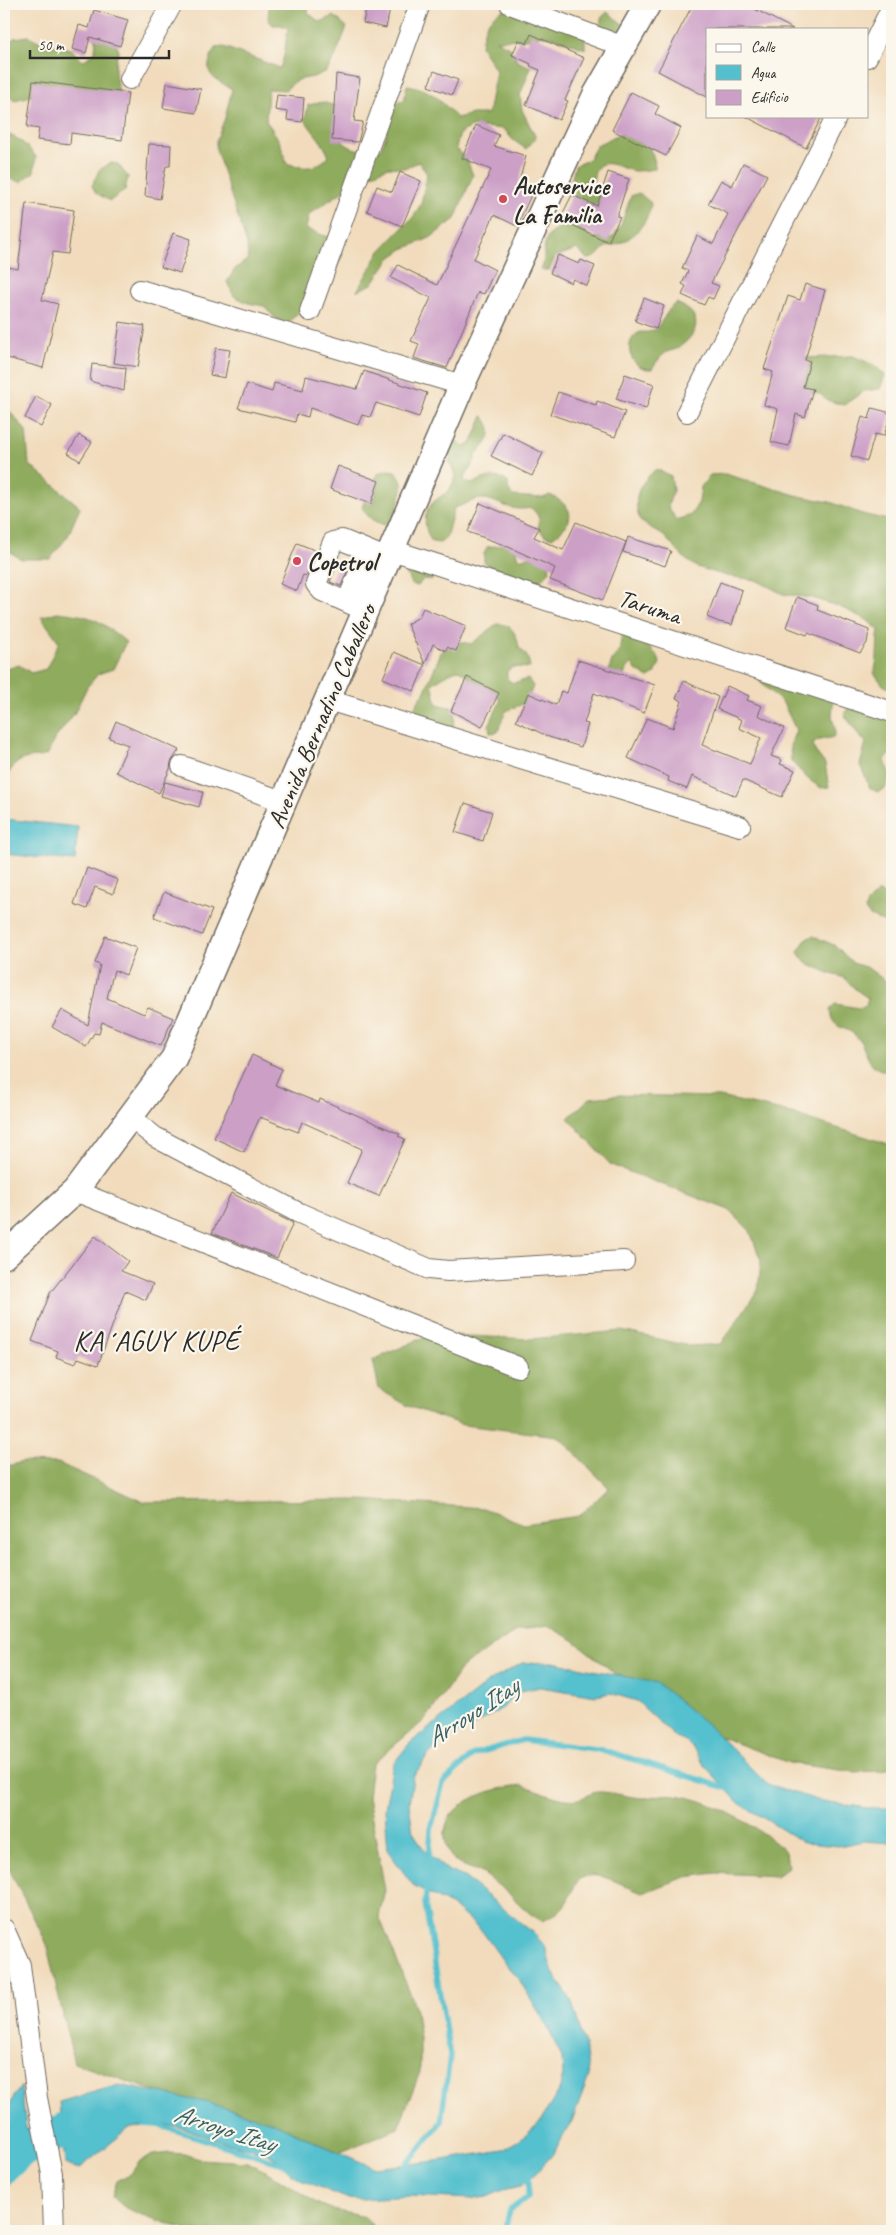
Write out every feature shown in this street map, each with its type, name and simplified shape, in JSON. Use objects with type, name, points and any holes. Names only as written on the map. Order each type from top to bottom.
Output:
[{"type":"main road","name":"Avenida Bernadino Caballero","points":[[4,1256],[74,1191],[131,1118],[174,1058],[328,700],[357,606],[462,385],[595,96],[648,4]]},
{"type":"street","points":[[130,79],[172,4]]},
{"type":"street","points":[[310,311],[420,4]]},
{"type":"street","points":[[510,4],[624,47]]},
{"type":"street","points":[[868,54],[892,7]]},
{"type":"street","points":[[687,412],[836,118]]},
{"type":"street","points":[[140,290],[462,385]]},
{"type":"street","name":"Taruma","points":[[357,606],[322,591],[316,584],[333,542],[342,540],[892,712]]},
{"type":"street","points":[[328,700],[740,826]]},
{"type":"street","points":[[182,766],[284,802]]},
{"type":"street","points":[[131,1118],[156,1137],[297,1212],[429,1269],[448,1271],[624,1261]]},
{"type":"street","points":[[74,1191],[518,1367]]},
{"type":"street","points":[[4,1929],[20,1965],[37,2098],[52,2174],[54,2231]]},
{"type":"green space","points":[[267,4],[309,4],[308,13],[320,22],[334,16],[347,27],[327,71],[313,77],[297,80],[285,90],[268,89],[266,121],[279,141],[286,163],[304,167],[318,164],[329,157],[327,151],[305,120],[308,105],[323,102],[338,107],[338,137],[352,148],[362,150],[380,150],[386,136],[388,105],[404,100],[407,85],[429,92],[457,118],[472,114],[488,114],[496,71],[481,46],[482,39],[485,27],[494,15],[506,8],[585,34],[585,49],[557,38],[542,35],[526,39],[496,40],[509,47],[517,61],[531,67],[520,95],[522,110],[536,138],[526,149],[513,140],[504,129],[474,126],[460,133],[456,148],[467,160],[473,175],[455,219],[430,238],[403,249],[390,258],[372,284],[357,291],[380,251],[413,217],[421,204],[427,174],[419,162],[404,168],[388,167],[360,180],[309,214],[306,229],[336,240],[343,254],[322,296],[307,302],[287,325],[274,317],[264,306],[248,303],[234,296],[227,282],[235,269],[248,259],[247,245],[216,149],[216,141],[225,118],[232,89],[218,81],[210,73],[209,69],[215,48],[224,47],[280,68],[288,28],[281,25],[273,25],[268,20],[269,6]]},
{"type":"green space","points":[[607,12],[623,24],[619,33],[609,35],[600,29],[601,18]]},
{"type":"green space","points":[[29,36],[42,43],[71,49],[83,61],[95,52],[96,37],[111,37],[119,50],[115,72],[120,94],[46,93],[14,100],[4,89],[4,47],[14,38]]},
{"type":"green space","points":[[4,133],[22,142],[36,157],[34,172],[21,182],[4,177]]},
{"type":"green space","points":[[619,134],[634,138],[645,144],[652,154],[655,169],[634,171],[614,165],[602,164],[598,167],[593,184],[604,194],[603,208],[576,198],[571,182],[575,166],[589,159],[597,145]]},
{"type":"green space","points":[[111,163],[118,164],[128,177],[125,190],[110,201],[96,193],[92,186],[99,170]]},
{"type":"green space","points":[[639,193],[651,203],[650,209],[645,221],[627,240],[606,247],[596,256],[587,259],[577,249],[555,257],[549,270],[541,270],[544,262],[546,241],[554,231],[562,227],[575,227],[594,238],[612,238],[621,225],[631,196]]},
{"type":"green space","points":[[676,303],[685,307],[695,318],[696,324],[691,336],[675,350],[664,354],[652,369],[638,365],[631,355],[629,349],[630,342],[640,332],[649,332],[655,329],[669,309]]},
{"type":"green space","points":[[853,356],[874,365],[885,375],[880,389],[864,391],[844,405],[826,400],[820,394],[812,393],[805,397],[791,374],[805,358]]},
{"type":"green space","points":[[4,404],[26,431],[29,464],[80,507],[68,536],[50,559],[21,559],[4,548]]},
{"type":"green space","points":[[483,416],[487,421],[490,436],[485,445],[476,454],[464,481],[471,484],[485,478],[494,477],[508,482],[508,489],[512,496],[543,498],[550,495],[559,500],[569,510],[569,521],[552,538],[544,535],[538,528],[538,517],[531,508],[515,509],[486,499],[480,499],[454,508],[446,538],[440,543],[432,542],[429,537],[425,520],[428,509],[431,504],[449,490],[456,476],[449,462],[451,446],[457,441],[463,446],[471,444]]},
{"type":"green space","points":[[656,469],[671,476],[673,491],[668,506],[676,520],[691,515],[699,502],[701,487],[710,475],[725,474],[892,521],[892,690],[883,685],[874,673],[879,630],[867,620],[840,607],[812,598],[783,594],[756,580],[726,576],[697,567],[685,559],[664,536],[640,521],[637,505],[638,492],[645,480]]},
{"type":"green space","points":[[387,470],[395,471],[403,486],[392,526],[374,521],[362,507],[365,500],[373,500],[376,494],[375,479],[379,473]]},
{"type":"green space","points":[[507,539],[514,545],[518,559],[526,557],[548,563],[550,570],[542,579],[531,583],[520,582],[484,562],[484,554],[487,547],[502,545]]},
{"type":"green space","points":[[406,563],[435,572],[432,580],[423,579],[418,586],[411,584],[405,570]]},
{"type":"green space","points":[[57,612],[88,617],[102,623],[126,642],[113,669],[98,674],[87,687],[74,714],[54,740],[48,754],[27,758],[17,763],[11,769],[4,784],[4,670],[19,665],[31,673],[46,669],[59,642],[41,617]]},
{"type":"green space","points":[[497,624],[502,624],[513,631],[519,648],[528,659],[530,668],[513,667],[507,671],[507,679],[513,683],[528,679],[533,686],[526,701],[505,712],[498,732],[490,733],[489,725],[500,702],[497,694],[469,681],[466,674],[458,670],[432,684],[437,704],[454,708],[455,719],[453,727],[440,742],[424,742],[416,737],[412,711],[425,691],[444,645],[449,639],[471,644]]},
{"type":"green space","points":[[622,634],[637,636],[658,656],[660,663],[655,674],[648,678],[636,670],[632,663],[612,700],[608,699],[605,691],[610,665],[619,652]]},
{"type":"green space","points":[[761,675],[833,699],[834,737],[819,740],[813,744],[815,751],[825,764],[829,787],[821,788],[808,779],[791,761],[790,746],[796,730],[783,703],[760,682]]},
{"type":"green space","points":[[853,701],[892,713],[892,753],[885,760],[890,775],[885,789],[877,792],[870,788],[860,765],[866,742],[860,737],[844,714]]},
{"type":"green space","points":[[878,892],[892,897],[892,926],[870,916],[865,910],[867,903]]},
{"type":"green space","points":[[813,936],[836,946],[853,963],[868,968],[892,986],[892,1074],[874,1066],[856,1036],[836,1025],[833,1021],[830,1010],[835,1004],[859,1008],[866,1005],[868,998],[855,989],[845,978],[831,974],[802,959],[798,952],[806,939]]},
{"type":"green space","points":[[620,1095],[720,1097],[782,1111],[892,1145],[892,1767],[882,1771],[853,1772],[789,1763],[671,1718],[573,1640],[548,1626],[517,1630],[463,1666],[426,1719],[372,1764],[368,1797],[385,1890],[379,1916],[415,2006],[420,2038],[420,2072],[398,2128],[341,2152],[310,2145],[74,2063],[46,1942],[4,1859],[4,1467],[22,1462],[58,1463],[144,1502],[361,1500],[483,1508],[524,1524],[579,1516],[609,1488],[558,1436],[463,1425],[408,1406],[379,1389],[373,1360],[431,1334],[530,1339],[622,1331],[690,1346],[721,1344],[758,1290],[761,1261],[750,1231],[729,1210],[611,1165],[568,1118],[590,1098]]},
{"type":"green space","points":[[522,1785],[555,1797],[572,1800],[599,1792],[639,1798],[667,1794],[704,1802],[735,1816],[776,1843],[786,1852],[788,1867],[776,1876],[715,1873],[686,1877],[642,1893],[609,1879],[598,1876],[584,1877],[575,1885],[561,1909],[542,1921],[485,1875],[454,1860],[449,1853],[445,1839],[446,1826],[451,1815],[460,1806],[484,1793]]},
{"type":"green space","points":[[185,2154],[199,2159],[248,2162],[276,2177],[318,2204],[333,2210],[365,2217],[377,2231],[189,2231],[137,2213],[123,2206],[112,2196],[117,2181],[131,2173],[140,2161],[153,2155]]},
{"type":"water","points":[[4,819],[78,827],[75,861],[4,854]]},
{"type":"water","points":[[553,1662],[657,1683],[708,1725],[767,1784],[817,1800],[867,1808],[892,1808],[892,1843],[863,1841],[839,1846],[804,1843],[739,1803],[705,1766],[686,1741],[674,1736],[637,1701],[610,1693],[596,1696],[540,1687],[516,1692],[504,1707],[478,1723],[448,1737],[429,1754],[413,1777],[409,1804],[413,1832],[425,1851],[449,1871],[464,1877],[531,1931],[545,1946],[552,1971],[571,2000],[585,2046],[589,2076],[573,2119],[553,2154],[534,2175],[521,2186],[503,2190],[487,2197],[473,2199],[410,2196],[346,2198],[304,2181],[267,2153],[236,2146],[176,2126],[152,2124],[128,2129],[79,2169],[65,2164],[59,2102],[119,2085],[205,2102],[272,2122],[375,2168],[436,2161],[503,2150],[525,2136],[539,2123],[559,2091],[563,2075],[562,2058],[545,2022],[518,1978],[506,1965],[482,1931],[454,1907],[413,1885],[388,1851],[385,1809],[393,1764],[410,1743],[490,1681],[522,1663]]},
{"type":"water","points":[[21,2086],[30,2160],[14,2173],[4,2196],[4,2112]]},
{"type":"building","points":[[367,4],[391,4],[386,28],[363,23]]},
{"type":"building","points":[[693,4],[745,4],[791,28],[706,28],[706,96],[658,71]]},
{"type":"building","points":[[94,10],[128,20],[120,46],[90,37],[86,53],[72,49],[79,25],[89,28]]},
{"type":"building","points":[[531,34],[584,58],[565,100],[568,101],[559,120],[526,105],[540,70],[512,55],[519,40],[527,44]]},
{"type":"building","points":[[434,71],[458,80],[452,95],[428,86]]},
{"type":"building","points":[[336,74],[360,78],[354,121],[363,122],[358,142],[332,140]]},
{"type":"building","points":[[33,81],[128,93],[122,140],[71,133],[70,144],[37,140],[39,129],[27,127]]},
{"type":"building","points":[[167,83],[201,89],[196,113],[163,108]]},
{"type":"building","points":[[631,92],[659,106],[655,114],[681,128],[666,156],[612,130]]},
{"type":"building","points":[[277,95],[304,98],[302,122],[287,120],[288,112],[275,110]]},
{"type":"building","points":[[749,118],[821,118],[806,148]]},
{"type":"building","points":[[476,125],[499,135],[494,146],[526,156],[518,186],[532,193],[517,226],[494,215],[474,259],[495,270],[484,294],[478,292],[447,368],[414,358],[419,344],[411,341],[431,298],[391,278],[398,265],[437,285],[491,170],[462,158]]},
{"type":"building","points":[[149,144],[171,145],[170,166],[166,166],[160,199],[145,196]]},
{"type":"building","points":[[743,163],[767,175],[711,283],[719,286],[713,299],[708,297],[704,305],[682,295],[686,286],[682,284],[688,271],[682,268],[697,236],[713,244],[728,214],[708,204],[721,180],[732,186]]},
{"type":"building","points":[[400,172],[421,181],[402,226],[367,211],[377,186],[392,192]]},
{"type":"building","points":[[608,172],[629,179],[617,216],[620,217],[608,242],[560,219],[572,195],[597,206]]},
{"type":"building","points":[[26,203],[74,210],[68,254],[53,252],[42,300],[58,304],[43,368],[4,357],[4,266],[18,269]]},
{"type":"building","points":[[173,233],[191,239],[180,273],[161,267]]},
{"type":"building","points":[[558,255],[579,264],[581,260],[595,266],[587,286],[573,279],[571,283],[550,273]]},
{"type":"building","points":[[805,284],[825,290],[805,360],[810,361],[803,387],[813,389],[805,417],[796,414],[789,446],[771,442],[778,409],[764,405],[773,372],[764,369],[788,296],[800,300]]},
{"type":"building","points":[[644,298],[664,306],[656,329],[635,321]]},
{"type":"building","points":[[120,322],[145,326],[138,367],[114,363]]},
{"type":"building","points":[[216,348],[230,350],[225,378],[210,375]]},
{"type":"building","points":[[92,364],[126,368],[124,391],[90,381]]},
{"type":"building","points":[[364,371],[427,393],[419,417],[376,403],[370,417],[362,415],[358,425],[310,408],[308,417],[297,414],[295,422],[238,408],[247,384],[272,392],[274,383],[303,390],[306,376],[357,389]]},
{"type":"building","points":[[625,374],[654,384],[646,409],[616,399]]},
{"type":"building","points":[[558,392],[596,405],[597,401],[625,412],[615,437],[550,414]]},
{"type":"building","points":[[36,396],[52,405],[41,427],[25,418]]},
{"type":"building","points":[[872,408],[891,413],[884,436],[875,434],[867,461],[851,456],[862,417],[869,419]]},
{"type":"building","points":[[503,433],[543,453],[532,476],[491,456]]},
{"type":"building","points":[[79,435],[92,442],[80,461],[68,453]]},
{"type":"building","points":[[338,466],[379,481],[371,504],[330,489]]},
{"type":"building","points":[[480,503],[539,528],[534,537],[563,550],[576,522],[626,542],[603,600],[550,580],[555,568],[504,545],[468,532]]},
{"type":"building","points":[[628,537],[671,551],[665,566],[623,552]]},
{"type":"building","name":"Copetrol","points":[[297,543],[317,551],[306,576],[303,575],[297,591],[280,584]]},
{"type":"building","points":[[339,560],[350,564],[341,586],[330,582]]},
{"type":"building","points":[[720,582],[742,590],[732,625],[707,617]]},
{"type":"building","points":[[797,597],[818,605],[817,610],[869,630],[867,643],[860,653],[808,633],[807,635],[786,627]]},
{"type":"building","points":[[423,608],[466,626],[456,651],[447,647],[446,651],[433,644],[425,664],[407,624],[419,617]]},
{"type":"building","points":[[394,652],[425,665],[414,691],[383,678]]},
{"type":"building","points":[[578,660],[655,685],[644,713],[594,693],[584,723],[588,724],[581,747],[549,737],[516,721],[528,693],[556,705],[561,691],[567,693]]},
{"type":"building","points":[[467,677],[499,693],[482,727],[451,711]]},
{"type":"building","points":[[684,681],[718,697],[702,745],[750,764],[761,738],[739,728],[742,720],[717,709],[727,686],[749,696],[747,700],[762,706],[758,715],[784,728],[771,756],[782,760],[780,764],[795,770],[782,797],[743,780],[736,796],[692,776],[687,789],[668,781],[669,777],[628,758],[647,718],[673,728],[682,701],[676,698]]},
{"type":"building","points":[[116,721],[179,750],[171,762],[170,769],[159,793],[116,772],[128,745],[109,738]]},
{"type":"building","points":[[165,782],[203,792],[199,807],[161,796]]},
{"type":"building","points":[[465,803],[492,812],[483,841],[455,832]]},
{"type":"building","points":[[87,868],[118,880],[113,894],[95,887],[87,909],[74,904]]},
{"type":"building","points":[[164,892],[212,910],[202,935],[154,917]]},
{"type":"building","points":[[105,936],[136,948],[126,975],[114,970],[107,998],[144,1014],[148,1007],[173,1018],[161,1046],[102,1022],[99,1034],[94,1033],[86,1047],[52,1027],[62,1010],[88,1025],[100,965],[95,963]]},
{"type":"building","points":[[252,1055],[282,1069],[275,1085],[319,1103],[320,1099],[400,1134],[398,1136],[405,1139],[379,1196],[347,1183],[362,1149],[302,1122],[298,1132],[260,1117],[244,1152],[214,1138]]},
{"type":"building","points":[[231,1193],[293,1223],[277,1258],[212,1233]]},
{"type":"building","points":[[95,1236],[128,1261],[121,1271],[153,1284],[146,1300],[125,1291],[98,1365],[78,1358],[75,1364],[56,1357],[58,1351],[32,1341],[50,1293]]},
{"type":"waterway","name":"Arroyo Itay","points":[[429,1860],[431,1829],[443,1783],[474,1754],[523,1740],[603,1750],[730,1789]]},
{"type":"waterway","name":"Arroyo Itay","points":[[403,2169],[441,2122],[450,2056],[425,1903],[427,1884]]},
{"type":"waterway","name":"Arroyo Itay","points":[[4,2166],[19,2152],[104,2110]]},
{"type":"waterway","name":"Arroyo Itay","points":[[144,2124],[158,2125],[289,2166]]},
{"type":"waterway","points":[[504,2231],[510,2210],[528,2197],[528,2173]]},
{"type":"place","name":"Autoservice La Familia","points":[[503,199]]},
{"type":"place","name":"Copetrol","points":[[297,561]]},
{"type":"district","name":"KA´AGUY KUPÉ","points":[[157,1340]]}]
